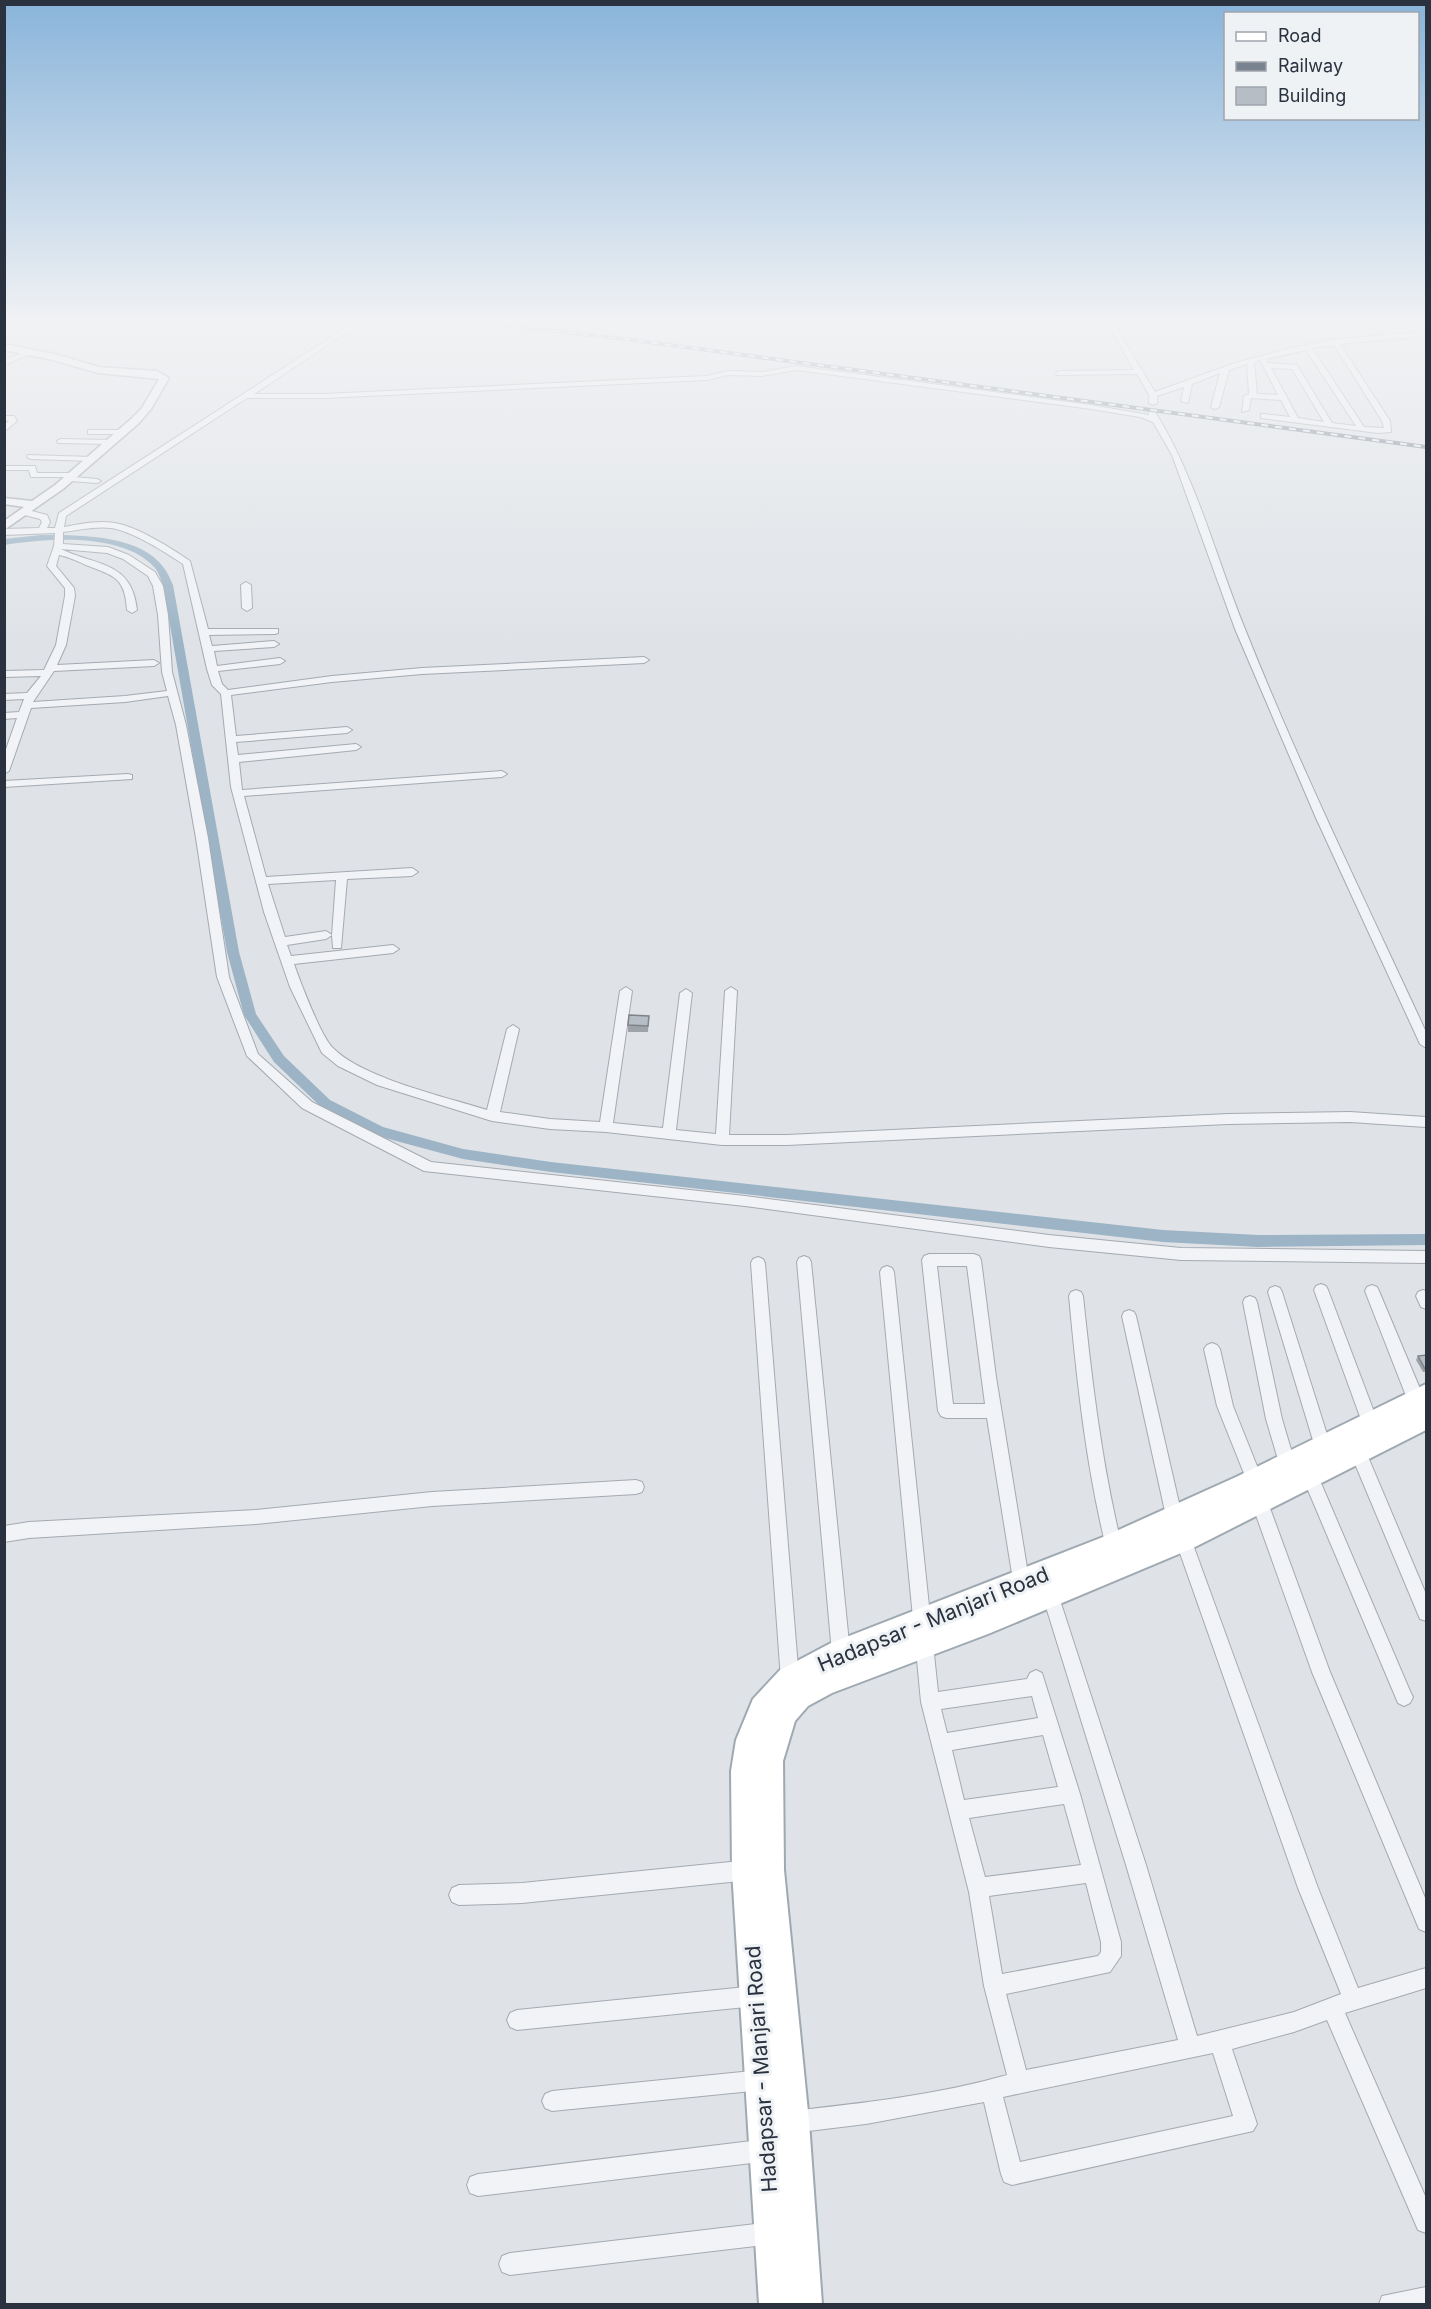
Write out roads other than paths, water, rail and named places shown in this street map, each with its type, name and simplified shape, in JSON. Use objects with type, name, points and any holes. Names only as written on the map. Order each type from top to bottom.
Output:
[{"type":"main road","name":"Hadapsar - Manjari Road","points":[[1299,1470],[1323,1447],[1371,1425],[1424,1407]]},
{"type":"main road","name":"Hadapsar - Manjari Road","points":[[803,2304],[779,2136],[758,1870],[746,1771],[751,1740],[764,1710],[790,1680],[841,1653],[924,1632],[1032,1594],[1179,1528],[1253,1489],[1299,1470],[1358,1452],[1424,1407]]},
{"type":"main road","name":"Hadapsar - Manjari Road","points":[[778,2304],[772,2233],[779,2136],[763,2079],[756,1996],[758,1870],[768,1761],[782,1713],[798,1696],[924,1632]]},
{"type":"street","points":[[4,527],[70,477],[125,429]]},
{"type":"street","points":[[4,771],[16,742],[26,705],[49,670],[61,645],[70,596],[69,588],[51,566],[62,515],[195,429]]},
{"type":"street","points":[[1162,429],[1176,455],[1240,629],[1321,818],[1426,1044]]},
{"type":"street","points":[[1366,429],[1383,431],[1387,429]]},
{"type":"street","points":[[91,432],[122,432]]},
{"type":"street","points":[[61,441],[110,442]]},
{"type":"street","points":[[31,457],[92,459]]},
{"type":"street","points":[[4,468],[32,468],[34,475],[97,481]]},
{"type":"street","points":[[4,501],[44,517],[42,530]]},
{"type":"street","points":[[58,541],[94,525],[115,526],[162,546],[187,563],[212,669],[217,685],[226,693],[238,793],[280,942],[296,987],[326,1050],[343,1063],[382,1082],[492,1116],[550,1124],[606,1127],[722,1140],[787,1140],[1227,1119],[1350,1117],[1426,1122]]},
{"type":"street","points":[[4,532],[42,530],[71,554],[122,576],[129,588],[132,610]]},
{"type":"street","points":[[58,541],[108,550],[141,565],[152,574],[158,586],[163,615],[167,672],[181,725],[202,838],[223,977],[253,1056],[307,1105],[429,1167],[751,1202],[1049,1240],[1181,1254],[1426,1257]]},
{"type":"street","points":[[246,585],[247,608]]},
{"type":"street","points":[[203,632],[275,631]]},
{"type":"street","points":[[207,649],[274,644]]},
{"type":"street","points":[[226,693],[332,679],[422,671],[644,660]]},
{"type":"street","points":[[212,669],[280,661]]},
{"type":"street","points":[[4,674],[154,663]]},
{"type":"street","points":[[4,716],[26,705],[125,699],[172,693]]},
{"type":"street","points":[[4,697],[26,705]]},
{"type":"street","points":[[231,739],[347,730]]},
{"type":"street","points":[[282,735],[282,754]]},
{"type":"street","points":[[233,759],[356,747]]},
{"type":"street","points":[[238,793],[502,774]]},
{"type":"street","points":[[4,784],[128,777]]},
{"type":"street","points":[[262,881],[342,874],[412,872]]},
{"type":"street","points":[[337,945],[342,874]]},
{"type":"street","points":[[280,942],[326,935]]},
{"type":"street","points":[[287,961],[393,949]]},
{"type":"street","points":[[606,1127],[626,991]]},
{"type":"street","points":[[722,1140],[731,991]]},
{"type":"street","points":[[669,1134],[686,993]]},
{"type":"street","points":[[492,1116],[513,1029]]},
{"type":"street","points":[[994,1411],[946,1411],[929,1260],[974,1260],[979,1321],[994,1411],[1032,1594],[1129,1842],[1190,2046]]},
{"type":"street","points":[[804,1262],[841,1653]]},
{"type":"street","points":[[758,1263],[790,1680]]},
{"type":"street","points":[[887,1272],[930,1702],[978,1888],[994,1986],[1018,2082]]},
{"type":"street","points":[[1321,1290],[1371,1425]]},
{"type":"street","points":[[1372,1291],[1424,1407]]},
{"type":"street","points":[[1275,1292],[1323,1447]]},
{"type":"street","points":[[1076,1296],[1087,1407],[1102,1500],[1117,1556]]},
{"type":"street","points":[[1250,1302],[1274,1419],[1404,1697]]},
{"type":"street","points":[[1129,1316],[1179,1528],[1300,1868],[1353,2000]]},
{"type":"street","points":[[1212,1349],[1225,1406],[1253,1489],[1321,1672],[1426,1922]]},
{"type":"street","points":[[1358,1452],[1426,1613]]},
{"type":"street","points":[[4,1534],[29,1530],[256,1517],[432,1499],[636,1487]]},
{"type":"street","points":[[930,1702],[1037,1683],[1071,1794],[1111,1942],[1111,1956],[1103,1965],[994,1986]]},
{"type":"street","points":[[942,1743],[1050,1725]]},
{"type":"street","points":[[958,1810],[1071,1794]]},
{"type":"street","points":[[459,1895],[596,1887],[758,1870]]},
{"type":"street","points":[[978,1888],[1093,1873]]},
{"type":"street","points":[[478,2185],[779,2136],[877,2112],[1265,2031],[1353,2000],[1426,1978]]},
{"type":"street","points":[[516,2020],[756,1996]]},
{"type":"street","points":[[1332,2008],[1426,2222]]},
{"type":"street","points":[[991,2090],[1012,2174],[1246,2124],[1219,2041]]},
{"type":"street","points":[[552,2101],[763,2079]]},
{"type":"street","points":[[510,2264],[772,2233]]},
{"type":"street","points":[[1390,2304],[1426,2298]]},
{"type":"waterway","points":[[4,542],[41,538],[109,542],[147,556],[161,570],[168,585],[233,952],[250,1015],[279,1059],[325,1103],[379,1131],[463,1154],[551,1167],[1163,1236],[1258,1241],[1426,1240]]},
{"type":"railway","points":[[1291,429],[1426,447]]}]
